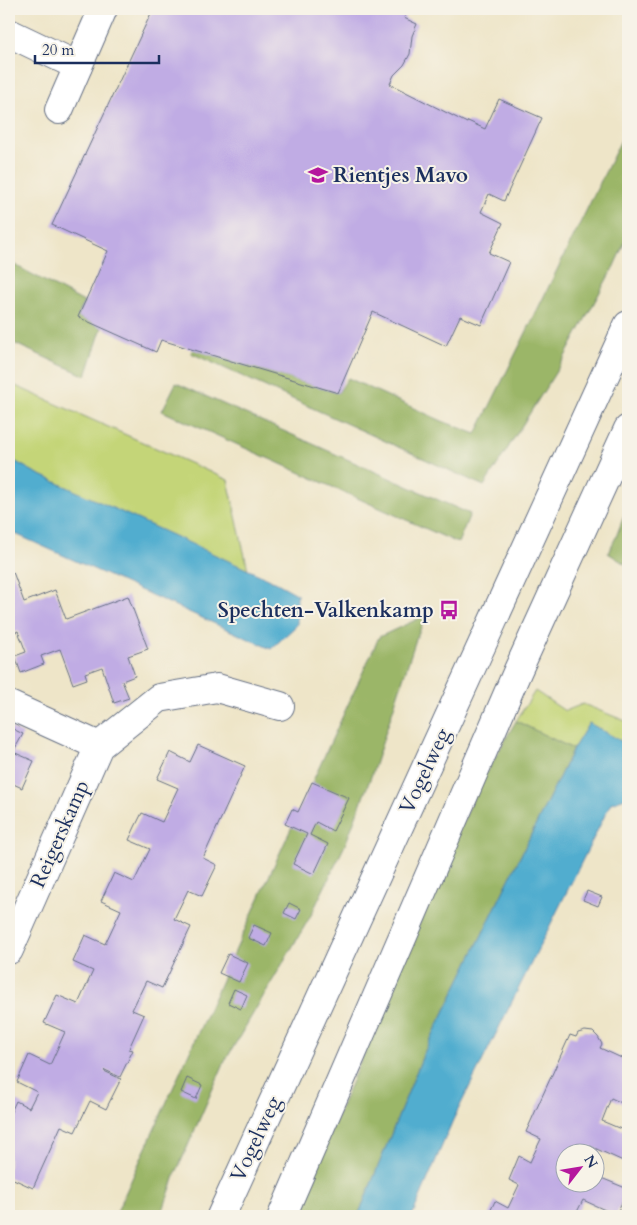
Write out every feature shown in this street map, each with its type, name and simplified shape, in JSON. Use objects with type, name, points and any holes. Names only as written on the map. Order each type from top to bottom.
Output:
[{"type":"street","points":[[59,110],[103,9]]},
{"type":"street","points":[[9,33],[78,66]]},
{"type":"street","name":"Vogelweg","points":[[221,1216],[628,324]]},
{"type":"street","name":"Vogelweg","points":[[282,1216],[518,670],[628,428]]},
{"type":"street","name":"Reigerskamp","points":[[9,950],[100,746],[159,698],[217,688],[280,706]]},
{"type":"street","points":[[9,705],[100,746]]},
{"type":"green space","points":[[628,126],[628,235],[614,266],[562,362],[484,486],[191,353],[193,349],[338,393],[348,378],[442,421],[476,434]]},
{"type":"green space","points":[[9,262],[84,302],[78,317],[102,327],[86,376],[9,341]]},
{"type":"green space","points":[[9,383],[228,480],[248,570],[34,472],[9,458]]},
{"type":"green space","points":[[176,383],[470,514],[458,543],[162,411]]},
{"type":"green space","points":[[628,505],[628,566],[608,553]]},
{"type":"green space","points":[[430,607],[416,639],[372,774],[345,845],[310,917],[224,1063],[176,1173],[161,1216],[115,1216],[379,637],[422,617]]},
{"type":"green space","points":[[535,691],[565,711],[583,704],[628,722],[628,745],[589,723],[573,749],[516,721]]},
{"type":"green space","points":[[516,721],[573,749],[424,1053],[358,1216],[294,1216],[478,787]]},
{"type":"water","points":[[9,458],[34,472],[277,583],[297,594],[297,625],[271,649],[9,531]]},
{"type":"water","points":[[589,723],[628,745],[628,800],[625,798],[611,803],[453,1120],[412,1216],[358,1216],[424,1053],[573,749]]},
{"type":"building","points":[[153,9],[409,9],[404,18],[417,24],[412,36],[410,54],[404,65],[394,75],[390,84],[467,123],[468,121],[485,129],[499,99],[542,118],[504,201],[489,194],[481,212],[503,223],[489,253],[509,262],[481,325],[460,316],[446,346],[373,312],[338,393],[161,340],[156,352],[78,317],[108,251],[52,225]]},
{"type":"building","points":[[13,572],[24,602],[55,590],[66,619],[128,596],[148,649],[128,656],[135,676],[122,681],[129,698],[114,703],[102,667],[85,673],[87,679],[73,684],[60,649],[41,656],[44,664],[21,673],[15,656],[26,652],[18,631],[9,635],[9,574]]},
{"type":"building","points":[[9,727],[23,734],[13,752],[34,761],[22,788],[9,782]]},
{"type":"building","points":[[198,745],[245,766],[203,858],[217,865],[202,896],[188,890],[174,919],[191,927],[162,988],[146,981],[132,1010],[144,1015],[129,1049],[133,1050],[120,1077],[104,1071],[121,1079],[106,1109],[90,1101],[75,1132],[61,1126],[33,1188],[9,1177],[9,1116],[16,1101],[29,1108],[37,1092],[17,1082],[29,1055],[50,1065],[65,1032],[44,1023],[57,995],[78,1004],[93,971],[73,962],[85,935],[105,944],[121,910],[101,901],[114,873],[134,882],[150,849],[129,840],[135,827],[142,813],[162,822],[178,788],[157,779],[170,752],[190,762]]},
{"type":"building","points":[[312,782],[349,798],[333,831],[316,822],[310,835],[328,844],[314,874],[293,864],[307,834],[285,824],[292,809],[298,812]]},
{"type":"building","points":[[587,891],[602,897],[598,906],[583,900]]},
{"type":"building","points":[[289,903],[301,909],[296,919],[284,913]]},
{"type":"building","points":[[254,925],[272,933],[266,946],[248,938]]},
{"type":"building","points":[[228,954],[248,963],[239,982],[219,973]]},
{"type":"building","points":[[234,989],[247,995],[241,1009],[228,1003]]},
{"type":"building","points":[[585,1031],[593,1032],[602,1044],[600,1048],[628,1061],[623,1073],[628,1076],[628,1106],[611,1098],[602,1121],[628,1132],[628,1150],[623,1161],[604,1152],[604,1142],[554,1142],[554,1192],[604,1192],[604,1179],[628,1189],[616,1215],[583,1200],[575,1216],[488,1216],[495,1201],[508,1208],[519,1185],[509,1180],[519,1156],[530,1162],[541,1139],[526,1132],[570,1035],[576,1037],[578,1033]]},
{"type":"building","points":[[187,1078],[202,1085],[196,1099],[181,1092]]},
{"type":"place","name":"Rientjes Mavo","points":[[318,175]]},
{"type":"place","name":"Spechten-Valkenkamp","points":[[449,610]]}]
